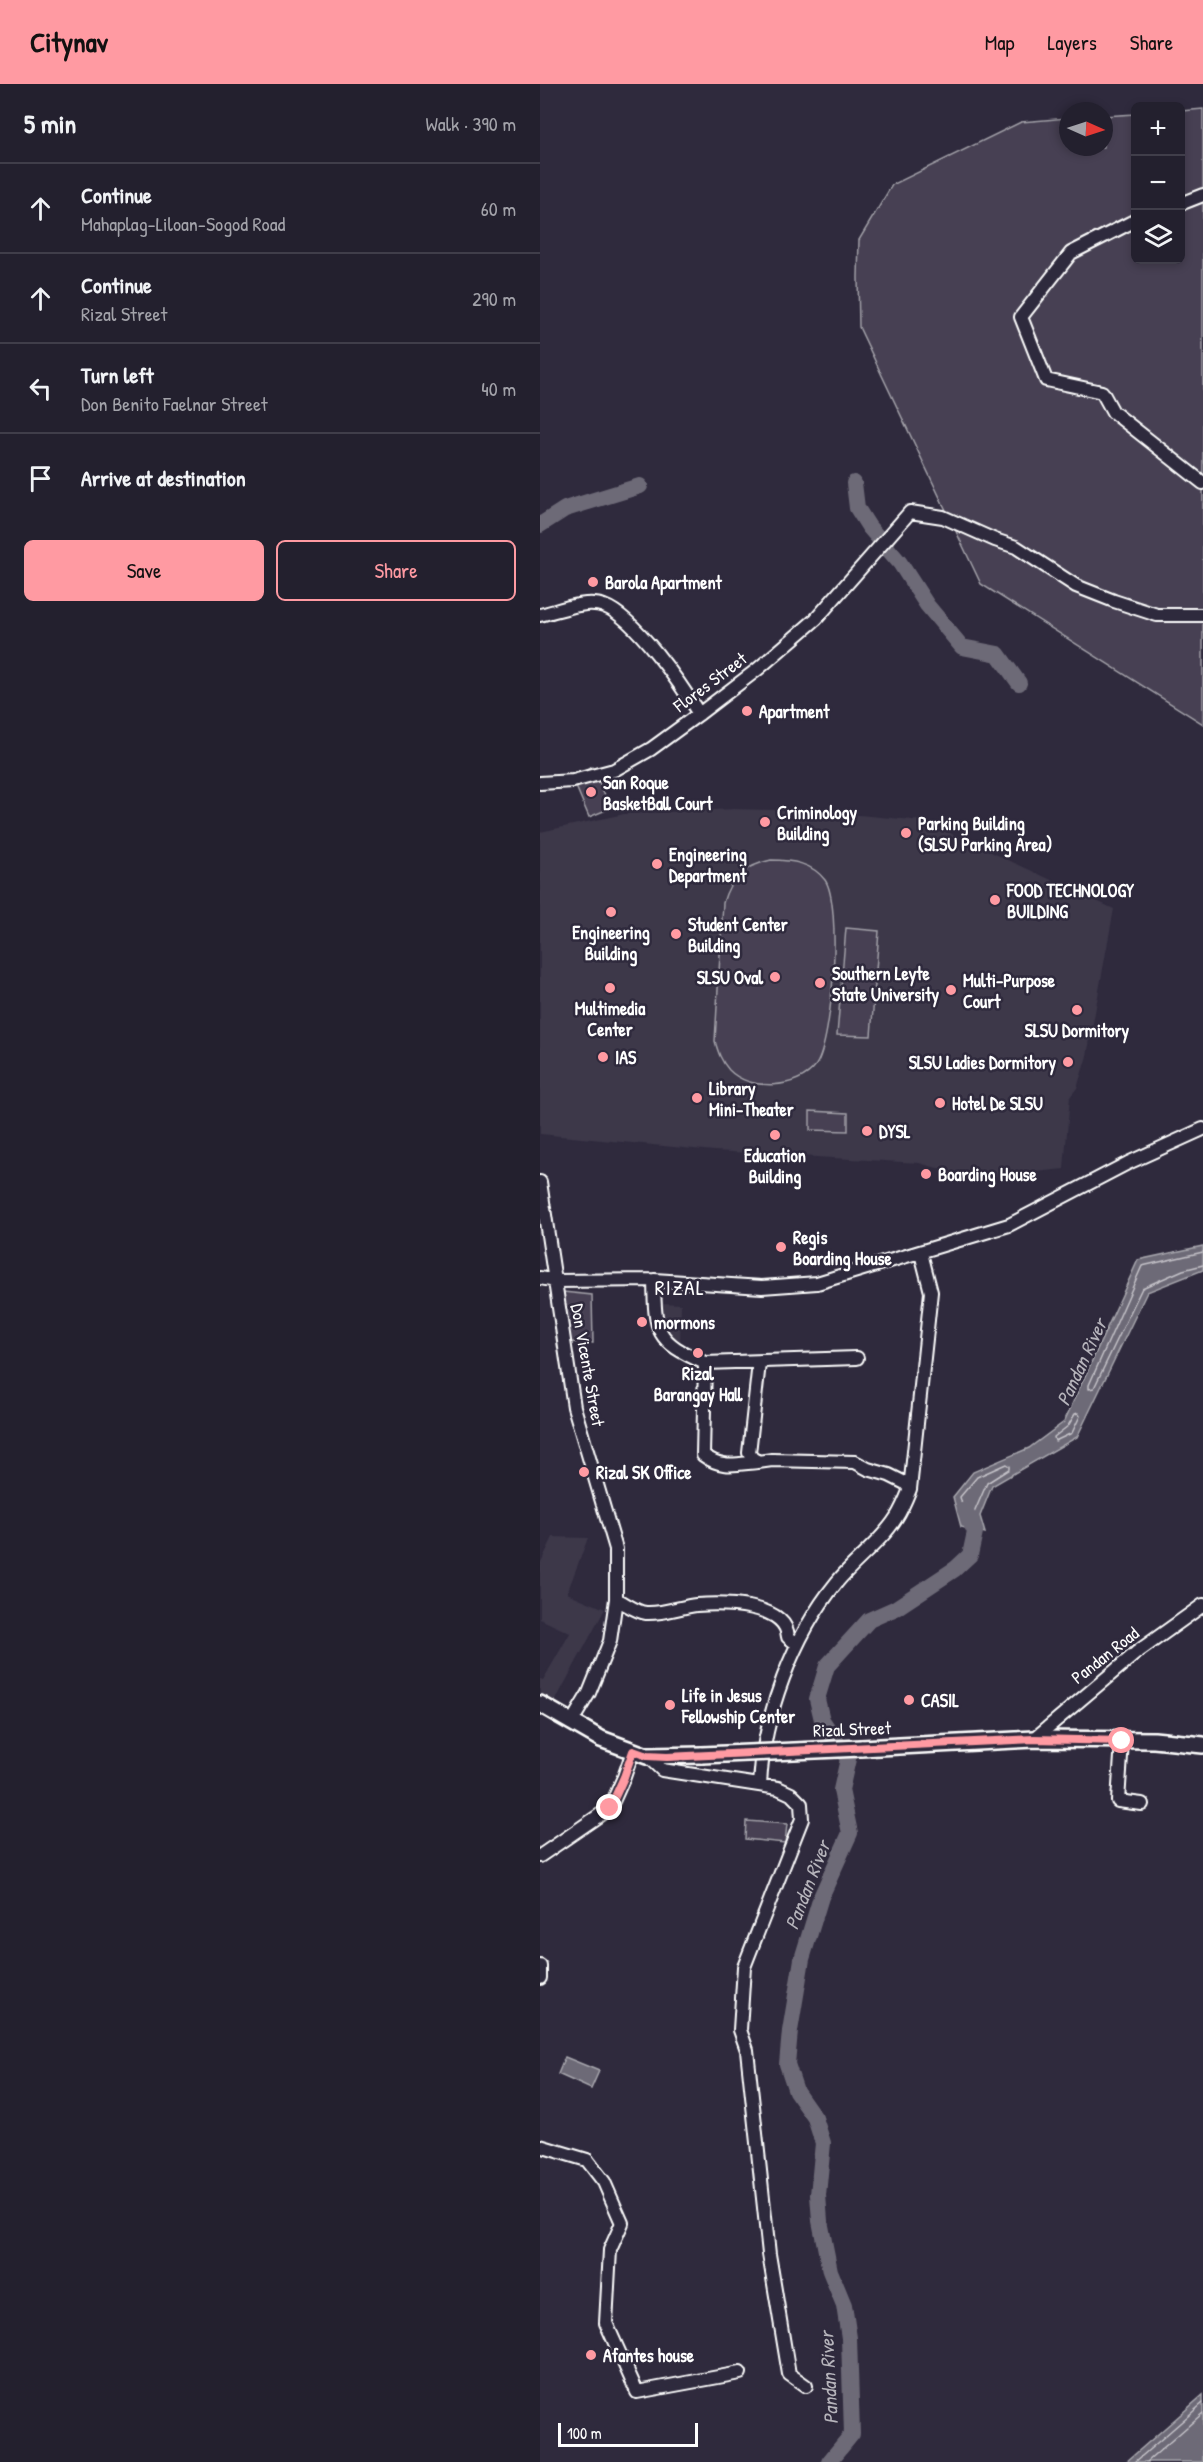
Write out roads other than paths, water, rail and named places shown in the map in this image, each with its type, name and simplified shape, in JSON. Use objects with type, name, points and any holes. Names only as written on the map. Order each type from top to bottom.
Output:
[{"type":"main road","name":"Rizal Street","points":[[540,1704],[601,1739],[640,1754],[702,1755],[1034,1739],[1154,1740],[1203,1745]]},
{"type":"street","points":[[1185,202],[1203,195]]},
{"type":"street","points":[[1131,222],[1071,253],[1021,317],[1046,380],[1102,392],[1113,412],[1203,483]]},
{"type":"street","name":"Flores Street","points":[[540,783],[573,781],[614,770],[651,749],[699,714],[758,669],[816,619],[872,558],[910,512],[943,517],[994,540],[1016,547],[1076,586],[1157,615],[1203,615]]},
{"type":"street","points":[[540,615],[593,604],[616,612],[647,643],[686,693],[699,714]]},
{"type":"street","points":[[540,1278],[556,1281],[654,1280],[762,1287],[817,1283],[1009,1225],[1128,1163],[1203,1128]]},
{"type":"street","name":"Don Vicente Street","points":[[540,1182],[574,1407],[616,1549],[616,1599],[610,1641],[589,1693],[571,1723]]},
{"type":"street","points":[[760,1785],[761,1769],[775,1701],[797,1644],[835,1585],[896,1518],[910,1489],[931,1292],[921,1253]]},
{"type":"street","points":[[654,1280],[655,1316],[661,1336],[682,1353],[705,1363],[857,1358]]},
{"type":"street","points":[[705,1363],[703,1455],[714,1464],[726,1465],[772,1460],[855,1462],[868,1469],[889,1475],[905,1483],[910,1489]]},
{"type":"street","points":[[758,1462],[748,1453],[759,1363]]},
{"type":"street","points":[[616,1599],[643,1613],[695,1605],[725,1604],[760,1610],[773,1614],[786,1626],[788,1637],[797,1644]]},
{"type":"street","name":"Pandan Road","points":[[1034,1739],[1136,1653],[1203,1605]]},
{"type":"street","points":[[1122,1741],[1118,1802],[1142,1804]]},
{"type":"street","points":[[540,1856],[610,1808],[624,1777],[640,1754],[662,1770],[760,1785],[784,1791],[801,1804],[802,1819],[744,1967],[740,2030],[747,2050],[769,2254],[789,2374],[806,2386]]},
{"type":"street","points":[[540,1966],[540,1978]]},
{"type":"street","points":[[540,2146],[588,2160],[604,2182],[622,2223],[610,2250],[606,2323],[637,2392],[740,2373]]},
{"type":"water","points":[[1203,1246],[1203,1270],[1147,1292],[1077,1437],[992,1486],[980,1516],[985,1533],[961,1527],[953,1497],[973,1472],[1029,1448],[1064,1422],[1138,1260]]},
{"type":"water","points":[[565,2057],[599,2071],[591,2089],[558,2074]]},
{"type":"water","points":[[1203,2395],[1203,2462],[1126,2462]]},
{"type":"waterway","points":[[854,483],[857,508],[869,527],[900,563],[927,605],[962,647],[998,654],[1019,683]]},
{"type":"waterway","points":[[540,525],[565,509],[640,486]]},
{"type":"waterway","name":"Pandan River","points":[[829,2462],[852,2434],[849,2338],[844,2305],[830,2271],[820,2221],[818,2195],[823,2143],[815,2118],[796,2091],[787,2064],[802,1959],[821,1897],[850,1833],[841,1790],[848,1759],[822,1720],[817,1699],[827,1666],[869,1620],[896,1608],[955,1569],[970,1555],[975,1532],[965,1510]]},
{"type":"place","name":"Barola Apartment","points":[[593,582]]},
{"type":"place","name":"Apartment","points":[[747,711]]},
{"type":"place","name":"San Roque BasketBall Court","points":[[591,792]]},
{"type":"place","name":"Criminology Building","points":[[765,822]]},
{"type":"place","name":"Parking Building (SLSU Parking Area)","points":[[906,833]]},
{"type":"place","name":"Engineering Department","points":[[657,864]]},
{"type":"place","name":"FOOD TECHNOLOGY BUILDING","points":[[995,900]]},
{"type":"place","name":"Engineering Building","points":[[611,912]]},
{"type":"place","name":"Student Center Building","points":[[676,934]]},
{"type":"place","name":"SLSU Oval","points":[[775,977]]},
{"type":"place","name":"Southern Leyte State University","points":[[820,983]]},
{"type":"place","name":"Multimedia Center","points":[[610,988]]},
{"type":"place","name":"Multi-Purpose Court","points":[[951,990]]},
{"type":"place","name":"SLSU Dormitory","points":[[1077,1010]]},
{"type":"place","name":"IAS","points":[[603,1057]]},
{"type":"place","name":"SLSU Ladies Dormitory","points":[[1068,1062]]},
{"type":"place","name":"Library Mini-Theater","points":[[697,1098]]},
{"type":"place","name":"Hotel De SLSU","points":[[940,1103]]},
{"type":"place","name":"DYSL","points":[[867,1131]]},
{"type":"place","name":"Education Building","points":[[775,1135]]},
{"type":"place","name":"Boarding House","points":[[926,1174]]},
{"type":"place","name":"Regis Boarding House","points":[[781,1247]]},
{"type":"place","name":"mormons","points":[[642,1322]]},
{"type":"place","name":"Rizal Barangay Hall","points":[[698,1353]]},
{"type":"place","name":"Rizal SK Office","points":[[584,1472]]},
{"type":"place","name":"CASIL","points":[[909,1700]]},
{"type":"place","name":"Life in Jesus Fellowship Center","points":[[670,1705]]},
{"type":"place","name":"Afantes house","points":[[591,2355]]},
{"type":"district","name":"RIZAL","points":[[680,1287]]}]
